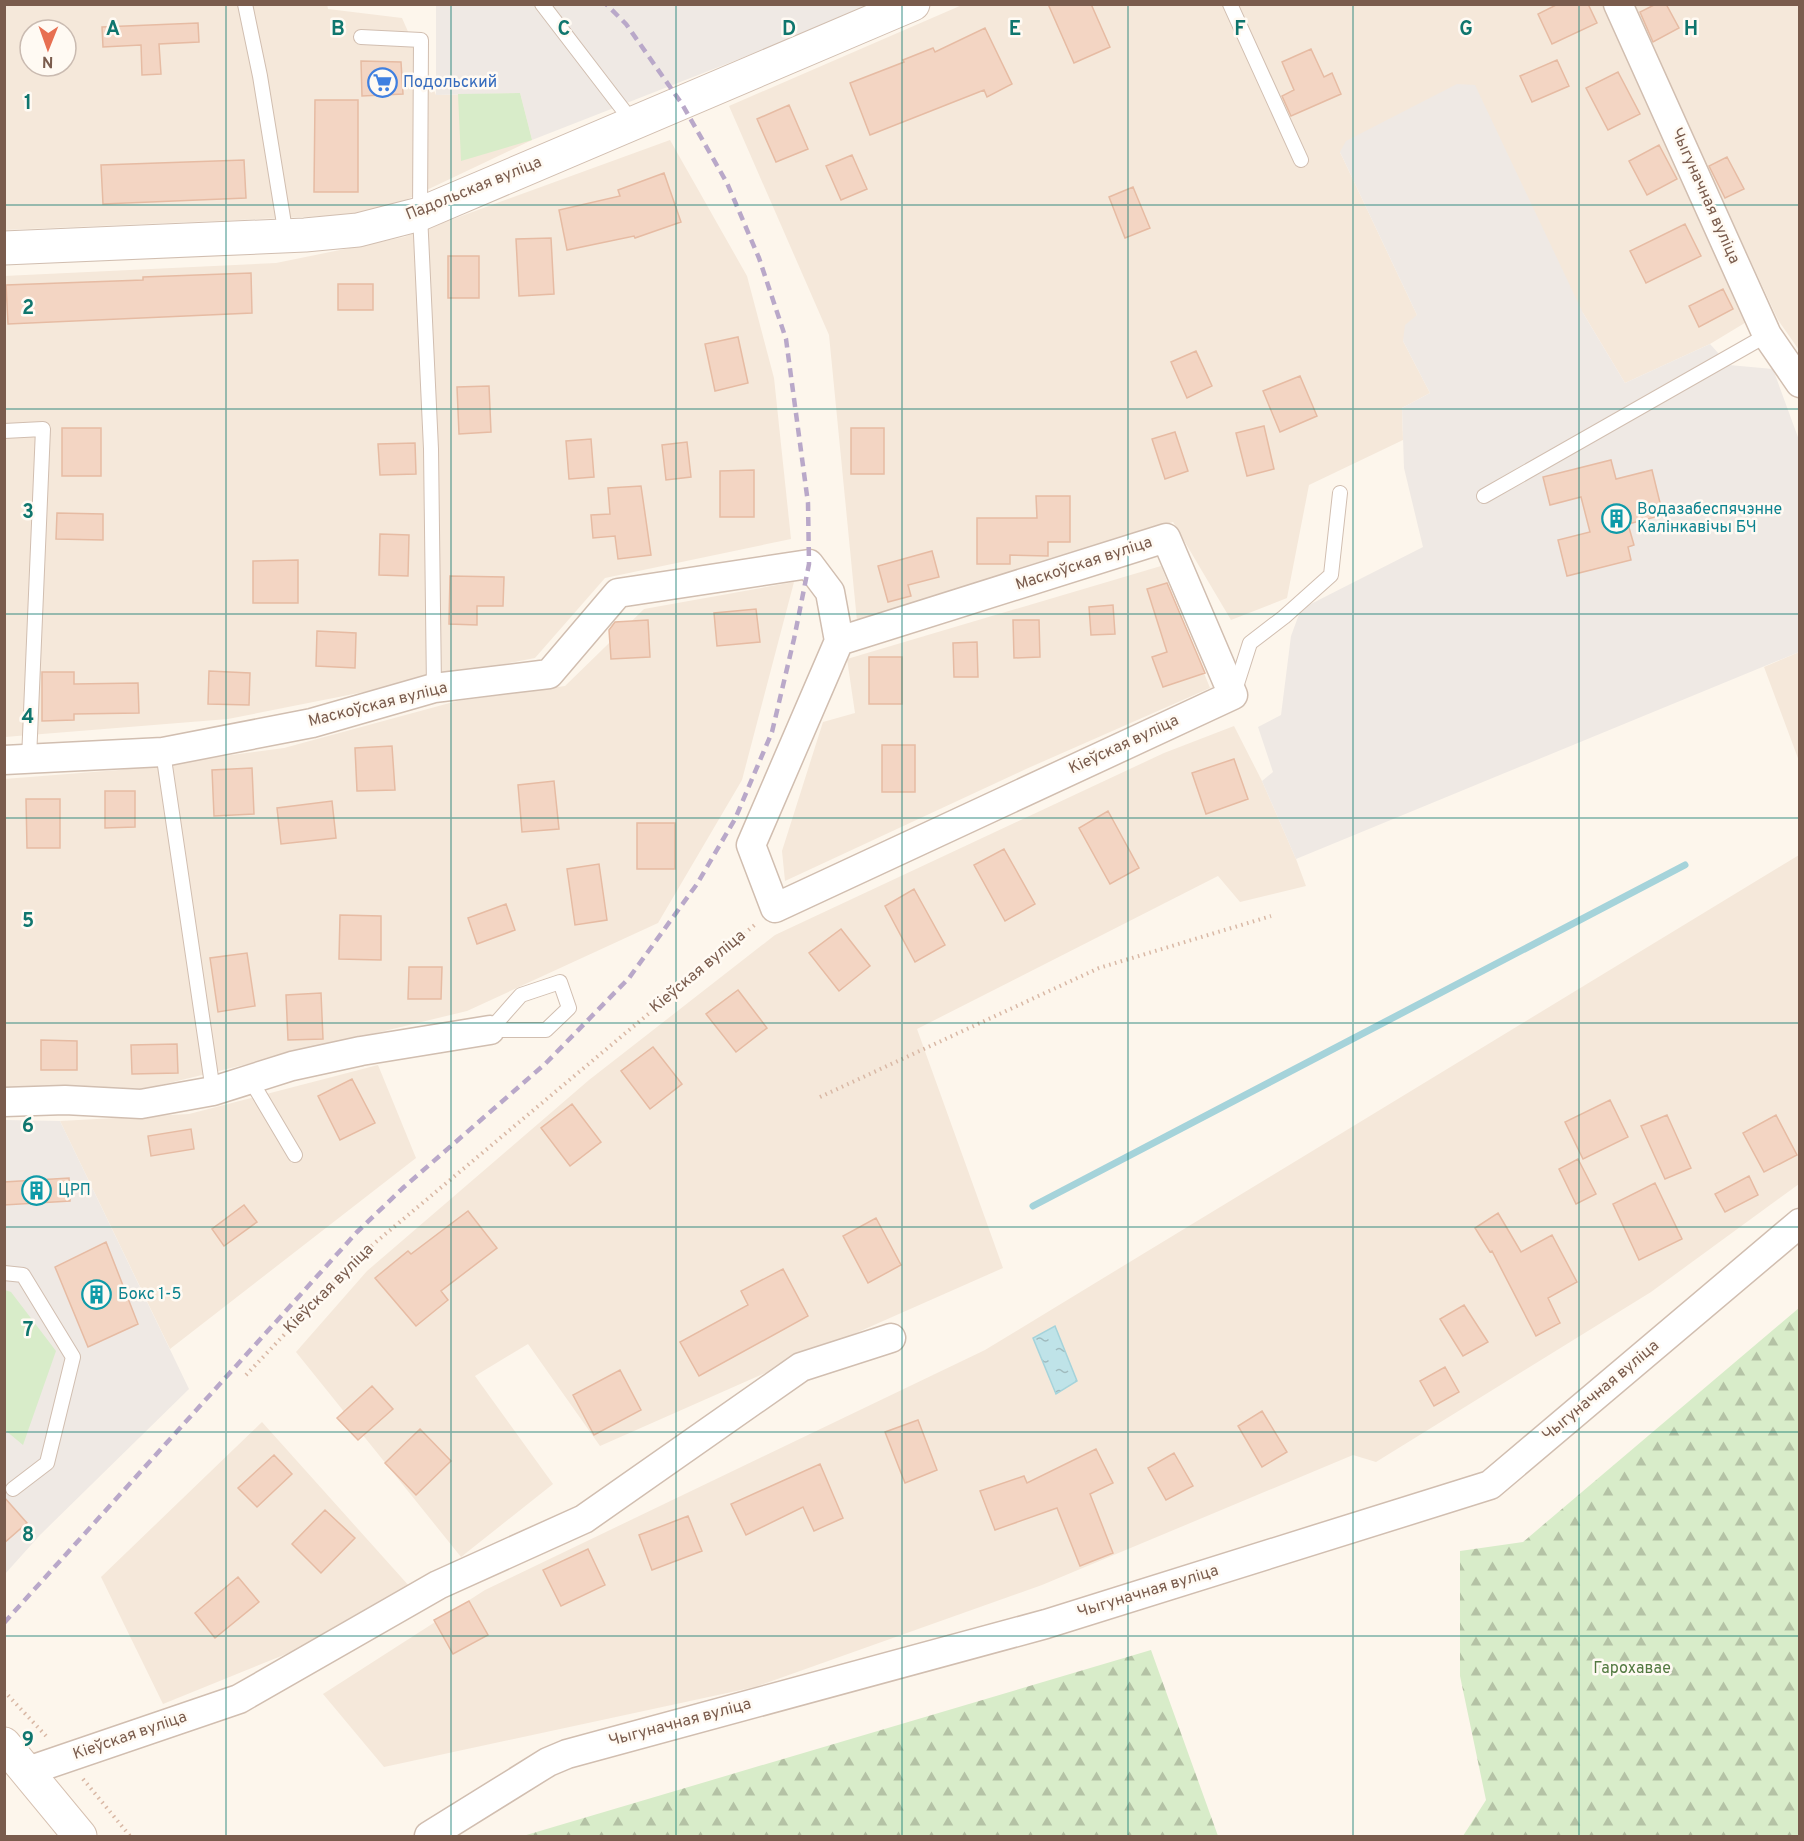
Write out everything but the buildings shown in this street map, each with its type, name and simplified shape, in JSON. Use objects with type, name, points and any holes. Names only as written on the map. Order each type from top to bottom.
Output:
[{"type":"street","name":"Чыгуначная вуліца","points":[[1618,4],[1767,335],[1800,383]]},
{"type":"street","name":"Падольская вуліца","points":[[4,248],[286,236],[358,230],[420,214],[907,6]]},
{"type":"street","name":"Маскоўская вуліца","points":[[17,760],[163,752],[312,723],[434,688],[549,674],[618,593],[808,564],[830,592],[839,641],[1166,538],[1233,695]]},
{"type":"street","points":[[775,908],[751,846],[839,641]]},
{"type":"street","name":"Кіеўская вуліца","points":[[775,908],[1233,695]]},
{"type":"street","points":[[4,1102],[65,1100],[141,1104],[213,1091],[292,1066],[361,1051],[490,1030]]},
{"type":"street","name":"Чыгуначная вуліца","points":[[429,1836],[548,1762],[567,1754],[1046,1624],[1490,1485],[1800,1223]]},
{"type":"street","name":"Кіеўская вуліца","points":[[28,1771],[239,1699],[438,1585],[584,1519],[801,1367],[891,1338]]},
{"type":"street","points":[[4,1744],[80,1836]]},
{"type":"lane","points":[[245,4],[260,76],[286,236]]},
{"type":"lane","points":[[542,4],[634,124]]},
{"type":"lane","points":[[1230,4],[1301,160]]},
{"type":"lane","points":[[361,37],[421,40],[420,214],[431,449],[434,688]]},
{"type":"lane","points":[[1485,496],[1767,335]]},
{"type":"lane","points":[[4,431],[43,429],[17,760]]},
{"type":"lane","points":[[1233,695],[1250,643],[1284,617],[1331,575],[1340,493]]},
{"type":"lane","points":[[163,752],[213,1091]]},
{"type":"lane","points":[[560,982],[569,1008],[546,1030],[490,1030],[521,995],[560,982]]},
{"type":"lane","points":[[250,1079],[295,1155]]},
{"type":"lane","points":[[4,1273],[23,1275],[72,1357],[47,1463],[14,1489]]},
{"type":"path","name":"Кіеўская вуліца","points":[[246,1374],[358,1257],[775,908]]},
{"type":"path","points":[[820,1097],[1099,968],[1271,916]]},
{"type":"shaded area","points":[[327,4],[328,9],[402,18],[436,95],[520,93],[532,140],[376,214],[5,230],[4,5]]},
{"type":"shaded area","points":[[436,5],[870,5],[867,9],[532,140],[520,93],[436,95]]},
{"type":"shaded area","points":[[962,5],[1605,5],[1753,318],[1710,344],[1625,383],[1583,313],[1340,152],[1417,315],[1403,341],[1430,393],[1402,408],[1403,440],[1309,485],[1287,598],[1231,620],[1173,522],[857,621],[829,335],[729,106]]},
{"type":"shaded area","points":[[1632,5],[1799,5],[1799,350],[1778,320]]},
{"type":"shaded area","name":"Водазабеспячэнне Калінкавічы БЧ","points":[[1457,84],[1475,85],[1583,313],[1625,383],[1710,344],[1729,365],[1773,369],[1799,440],[1799,652],[1296,859],[1262,781],[1273,772],[1258,727],[1281,715],[1291,636],[1301,609],[1423,547],[1404,468],[1402,408],[1430,393],[1403,341],[1405,325],[1417,315],[1340,152],[1346,141]]},
{"type":"shaded area","points":[[670,140],[747,276],[774,378],[791,539],[605,578],[535,658],[228,719],[5,737],[4,276],[276,263],[404,237]]},
{"type":"shaded area","points":[[1161,566],[1210,688],[1026,769],[785,881],[782,851],[823,722],[855,713],[847,659]]},
{"type":"shaded area","points":[[794,582],[742,780],[658,923],[467,1011],[144,1089],[65,1085],[5,1088],[4,779],[119,770],[284,748],[457,701],[565,686],[644,609]]},
{"type":"shaded area","points":[[1799,652],[1799,761],[1764,667]]},
{"type":"shaded area","points":[[1234,726],[1262,781],[1306,886],[1240,902],[1218,876],[917,1029],[1003,1268],[600,1446],[528,1344],[475,1376],[553,1484],[461,1557],[296,1352],[367,1271],[589,1080],[775,935],[1164,753]]},
{"type":"shaded area","points":[[1799,855],[1799,1184],[1651,1292],[1376,1462],[1353,1455],[1042,1585],[755,1687],[384,1767],[323,1694],[485,1590],[985,1350]]},
{"type":"shaded area","points":[[378,1065],[416,1158],[170,1349],[60,1121],[189,1114]]},
{"type":"shaded area","points":[[5,1120],[60,1121],[189,1389],[40,1535],[5,1574]]},
{"type":"shaded area","points":[[262,1422],[410,1587],[306,1646],[163,1704],[101,1577]]},
{"type":"green space","points":[[520,93],[532,140],[461,161],[458,94]]},
{"type":"green space","points":[[5,1290],[11,1292],[56,1351],[23,1445],[5,1430]]},
{"type":"green space","name":"Гарохавае","points":[[1799,1308],[1799,1836],[1463,1836],[1486,1800],[1460,1676],[1460,1551],[1523,1542]]},
{"type":"green space","points":[[1151,1650],[1218,1836],[523,1836]]},
{"type":"water","points":[[1055,1326],[1077,1381],[1056,1394],[1033,1338]]},
{"type":"waterway","points":[[1033,1206],[1685,865]]},
{"type":"railway","points":[[4,1623],[357,1232],[404,1187],[545,1064],[629,978],[697,884],[735,819],[772,732],[809,564],[808,503],[786,339],[759,258],[727,183],[682,104],[626,24],[606,4]]},
{"type":"place","name":"Подольский","points":[[382,83]]},
{"type":"place","name":"Водазабеспячэнне Калінкавічы БЧ","points":[[1616,519]]},
{"type":"place","name":"ЦРП","points":[[37,1191]]},
{"type":"place","name":"Бокс 1-5","points":[[97,1295]]}]
